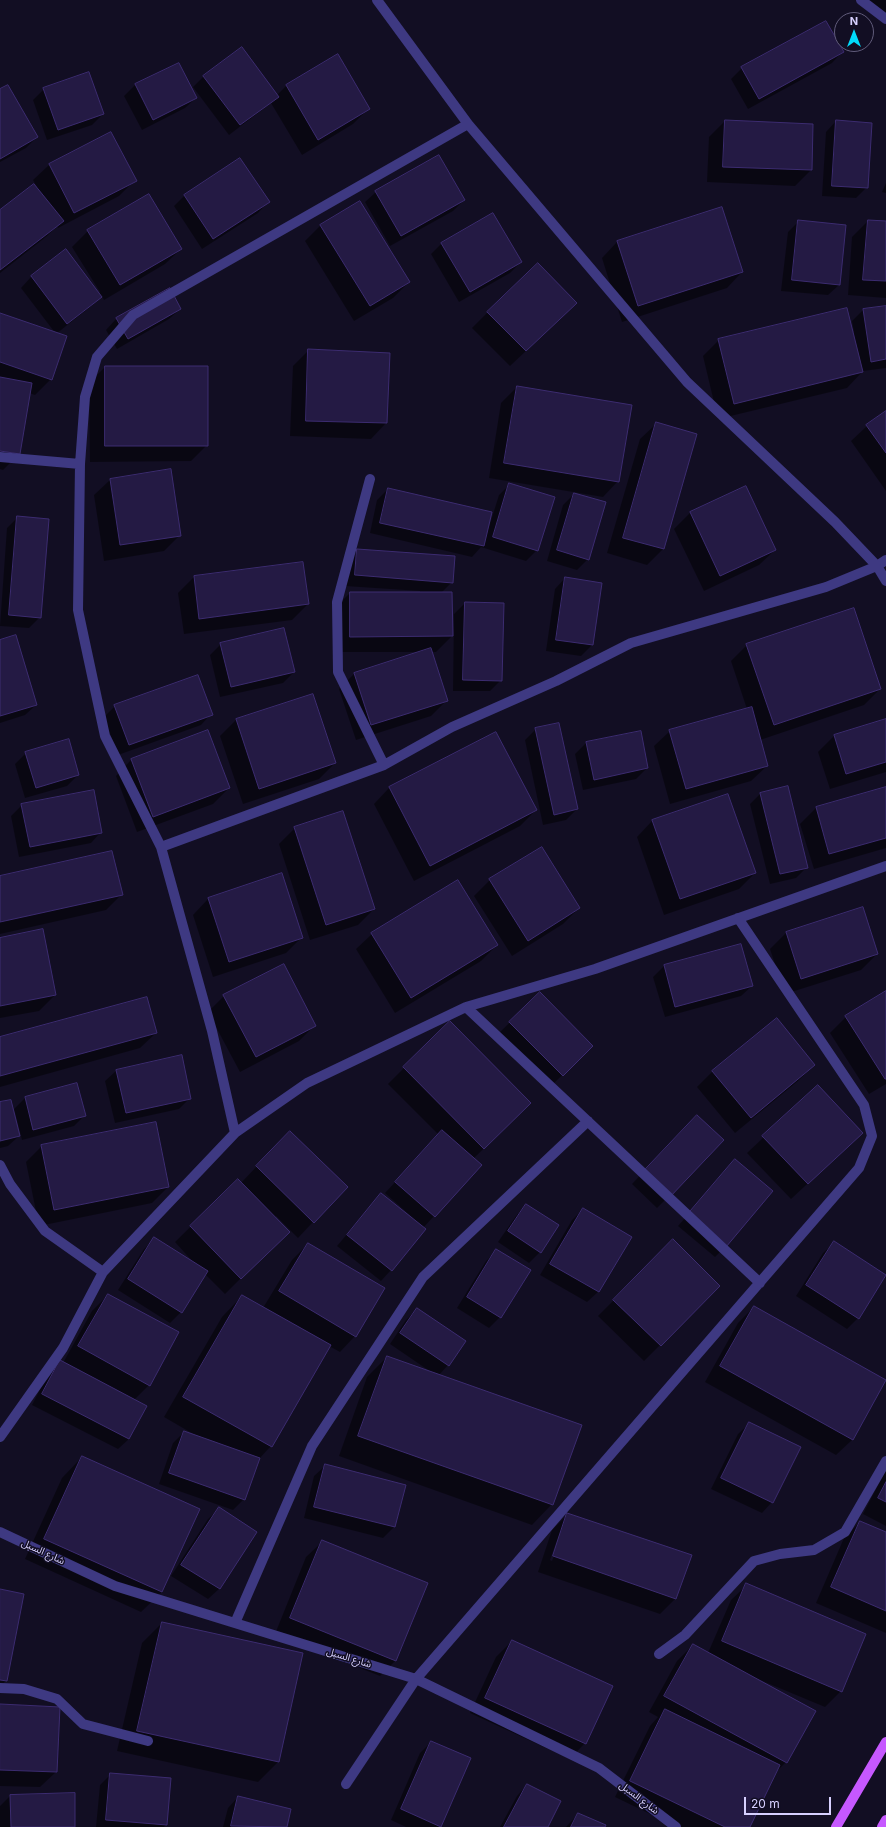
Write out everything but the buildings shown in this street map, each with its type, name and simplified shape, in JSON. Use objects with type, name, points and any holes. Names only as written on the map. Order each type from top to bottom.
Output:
[{"type":"main road","points":[[836,1827],[886,1742]]},
{"type":"main road","points":[[882,1827],[886,1820]]},
{"type":"street","points":[[377,0],[468,124],[687,382],[835,522],[877,566],[886,580]]},
{"type":"street","points":[[861,0],[886,19]]},
{"type":"street","points":[[235,1133],[212,1030],[161,847],[105,736],[78,610],[80,464],[85,397],[97,357],[133,315],[468,124]]},
{"type":"street","points":[[0,457],[80,464]]},
{"type":"street","points":[[370,479],[337,602],[338,672],[384,765]]},
{"type":"street","points":[[161,847],[384,765],[452,727],[556,681],[631,643],[826,587],[877,566],[886,560]]},
{"type":"street","points":[[0,1437],[63,1348],[103,1272],[235,1133],[307,1083],[466,1007],[595,969],[886,866]]},
{"type":"street","points":[[346,1784],[416,1679],[859,1168],[872,1136],[864,1104],[738,918]]},
{"type":"street","points":[[466,1007],[760,1283]]},
{"type":"street","points":[[235,1623],[312,1446],[423,1277],[588,1121]]},
{"type":"street","points":[[0,1165],[10,1184],[45,1231],[103,1272]]},
{"type":"street","points":[[659,1654],[685,1635],[754,1561],[780,1554],[814,1550],[845,1532],[886,1461]]},
{"type":"street","name":"شارع السبل","points":[[0,1532],[115,1586],[416,1679],[599,1768],[676,1827]]},
{"type":"street","points":[[0,1688],[24,1689],[57,1699],[83,1724],[148,1741]]}]
